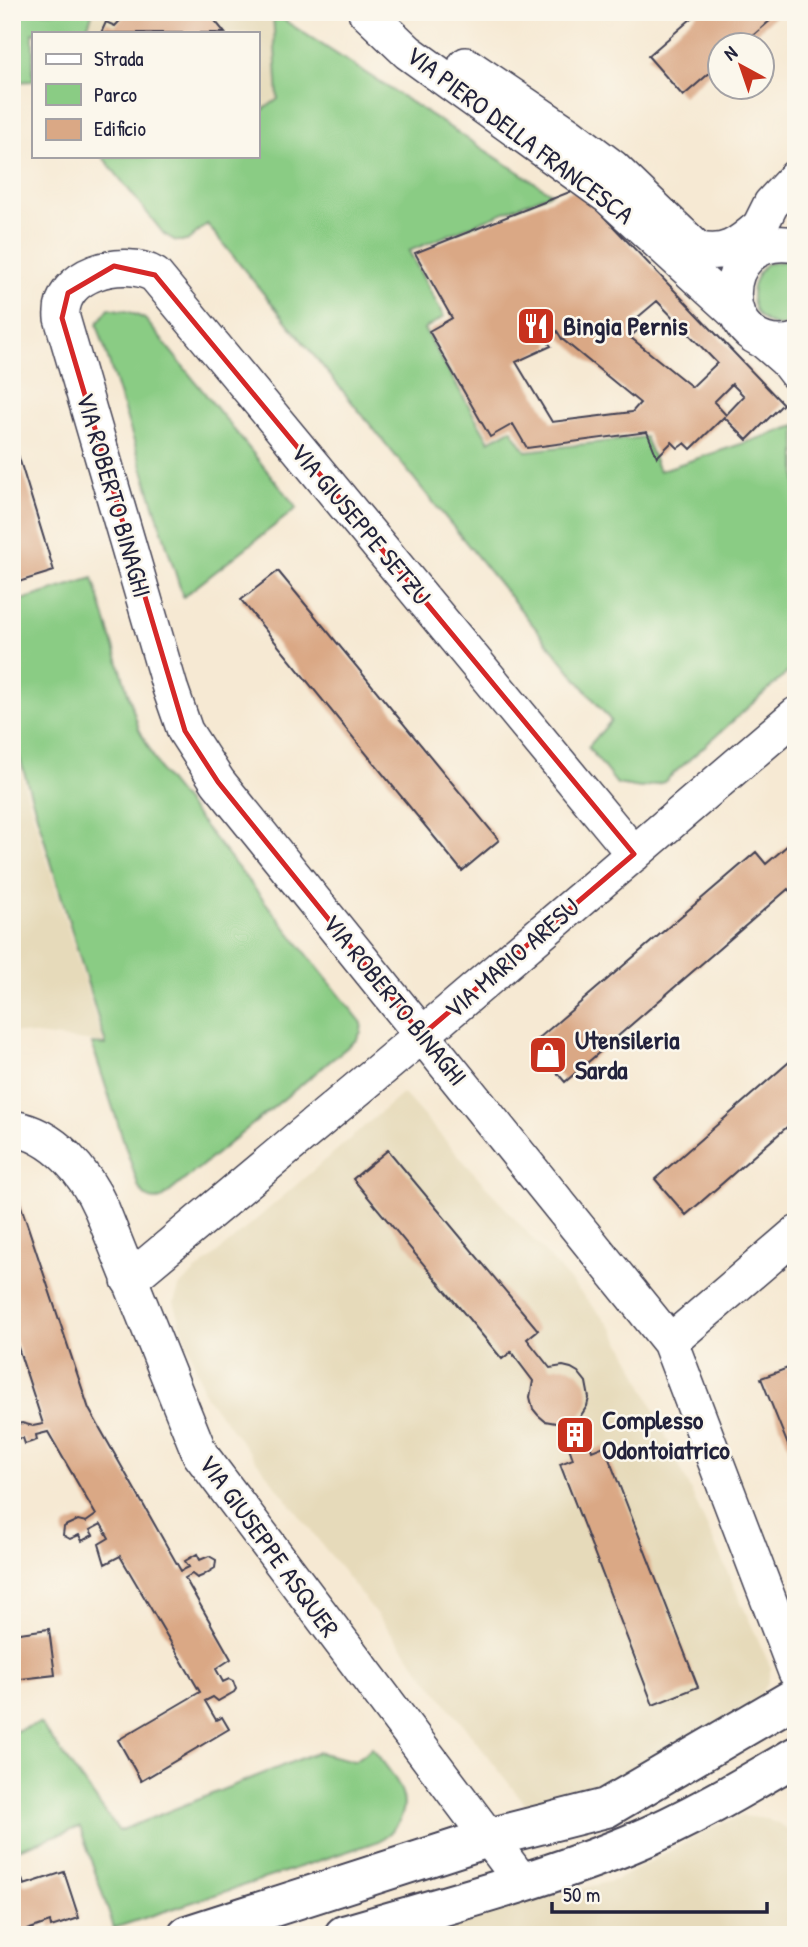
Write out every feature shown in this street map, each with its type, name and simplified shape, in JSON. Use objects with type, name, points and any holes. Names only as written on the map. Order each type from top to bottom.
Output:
[{"type":"street","name":"VIA PIERO DELLA FRANCESCA","points":[[366,12],[408,52],[608,196],[737,314],[749,331],[779,340],[786,360],[796,373]]},
{"type":"street","name":"VIA PIERO DELLA FRANCESCA","points":[[390,12],[613,168],[687,241],[723,264]]},
{"type":"street","points":[[723,264],[760,227],[771,204],[796,177]]},
{"type":"street","points":[[723,264],[746,259],[761,248],[779,244],[796,245]]},
{"type":"street","points":[[723,264],[737,314]]},
{"type":"street","name":"VIA GIUSEPPE SETZU","points":[[63,300],[84,279],[114,266],[134,268],[155,275],[634,854]]},
{"type":"street","name":"VIA ROBERTO BINAGHI","points":[[63,300],[62,318],[170,688],[185,731],[218,782],[670,1342],[796,1672]]},
{"type":"street","name":"VIA MARIO ARESU","points":[[129,1280],[422,1035],[796,715]]},
{"type":"street","name":"VIA GIUSEPPE ASQUER","points":[[12,1128],[26,1130],[49,1142],[67,1156],[84,1177],[98,1201],[200,1454],[522,1882]]},
{"type":"street","points":[[670,1342],[796,1234]]},
{"type":"street","points":[[187,1935],[488,1838],[606,1808],[796,1698]]},
{"type":"street","points":[[344,1935],[522,1882],[629,1844],[720,1802],[796,1756]]},
{"type":"highlighted area","points":[[114,266],[155,275],[634,854],[422,1035],[218,782],[185,731],[62,318],[68,293]]},
{"type":"shaded area","points":[[93,12],[273,13],[278,99],[259,113],[259,32],[85,32]]},
{"type":"shaded area","points":[[12,745],[103,1043],[12,1032]]},
{"type":"shaded area","points":[[403,1093],[613,1329],[635,1368],[771,1668],[767,1685],[754,1702],[568,1804],[532,1813],[205,1395],[174,1302],[180,1285]]},
{"type":"shaded area","points":[[742,1816],[767,1819],[790,1830],[796,1838],[796,1935],[392,1935],[616,1880],[717,1825]]},
{"type":"green space","points":[[12,12],[93,12],[85,32],[32,32],[32,81],[12,82]]},
{"type":"green space","points":[[273,13],[551,193],[409,251],[444,317],[424,329],[489,441],[511,429],[526,451],[645,437],[659,471],[796,426],[796,665],[664,782],[641,788],[617,784],[588,747],[611,721],[207,224],[187,241],[176,241],[164,234],[104,158],[160,158],[169,161],[187,158],[259,158],[259,113],[278,99]]},
{"type":"green space","points":[[796,259],[796,325],[779,326],[768,323],[760,317],[752,300],[755,281],[766,264]]},
{"type":"green space","points":[[109,308],[130,312],[145,319],[297,508],[183,597],[97,324]]},
{"type":"green space","points":[[93,578],[139,729],[162,773],[362,1023],[356,1040],[157,1200],[148,1198],[139,1188],[92,1044],[106,1045],[12,732],[12,603]]},
{"type":"green space","points":[[40,1723],[119,1831],[317,1752],[354,1761],[372,1748],[402,1794],[402,1816],[395,1828],[382,1840],[114,1928],[80,1827],[12,1851],[12,1732]]},
{"type":"building","points":[[128,12],[208,12],[224,32],[101,32],[106,22],[115,26]]},
{"type":"building","points":[[699,12],[780,12],[757,32],[706,32],[706,76],[683,96],[648,56]]},
{"type":"building","name":"Bingia Pernis","points":[[572,191],[583,195],[783,404],[747,440],[724,417],[691,449],[685,443],[678,448],[672,442],[657,457],[647,432],[527,448],[513,424],[490,437],[429,331],[452,318],[415,253]],"holes":[[[657,301],[717,363],[692,387],[630,337],[638,330],[631,323]],[[557,331],[562,339],[640,403],[632,412],[552,422],[516,362],[551,346],[545,338]],[[732,384],[744,396],[726,415],[714,402]]]},
{"type":"building","points":[[12,435],[54,571],[12,584]]},
{"type":"building","points":[[278,571],[499,840],[462,871],[241,600]]},
{"type":"building","points":[[796,838],[796,898],[788,889],[565,1082],[532,1044],[756,852],[766,864]]},
{"type":"building","points":[[796,1056],[796,1119],[686,1215],[655,1179]]},
{"type":"building","name":"Complesso Odontoiatrico","points":[[388,1150],[538,1330],[527,1339],[550,1368],[571,1368],[586,1382],[589,1398],[580,1417],[592,1451],[604,1446],[698,1687],[653,1705],[560,1464],[573,1459],[561,1424],[545,1421],[538,1415],[533,1409],[530,1397],[533,1381],[511,1352],[502,1359],[353,1179]]},
{"type":"building","points":[[19,1200],[89,1409],[181,1571],[189,1567],[185,1561],[197,1554],[200,1560],[209,1556],[216,1560],[215,1568],[202,1576],[197,1578],[192,1574],[185,1578],[231,1659],[216,1669],[223,1682],[229,1679],[233,1681],[236,1689],[218,1701],[213,1697],[205,1701],[216,1720],[222,1717],[229,1729],[141,1781],[118,1740],[200,1692],[120,1556],[105,1564],[99,1544],[109,1538],[101,1524],[90,1530],[93,1535],[82,1541],[79,1535],[70,1539],[63,1535],[67,1525],[78,1520],[86,1522],[96,1515],[48,1432],[36,1435],[37,1440],[25,1444],[23,1438],[12,1439],[12,1425],[43,1424],[12,1329],[12,1202]]},
{"type":"building","points":[[796,1365],[796,1465],[761,1378]]},
{"type":"building","points":[[49,1629],[55,1675],[12,1680],[12,1634]]},
{"type":"building","points":[[64,1872],[79,1918],[51,1927],[50,1922],[12,1935],[12,1882],[22,1879],[24,1885]]},
{"type":"place","name":"Bingia Pernis","points":[[536,326]]},
{"type":"place","name":"Utensileria Sarda","points":[[548,1055]]},
{"type":"place","name":"Complesso Odontoiatrico","points":[[575,1435]]}]
